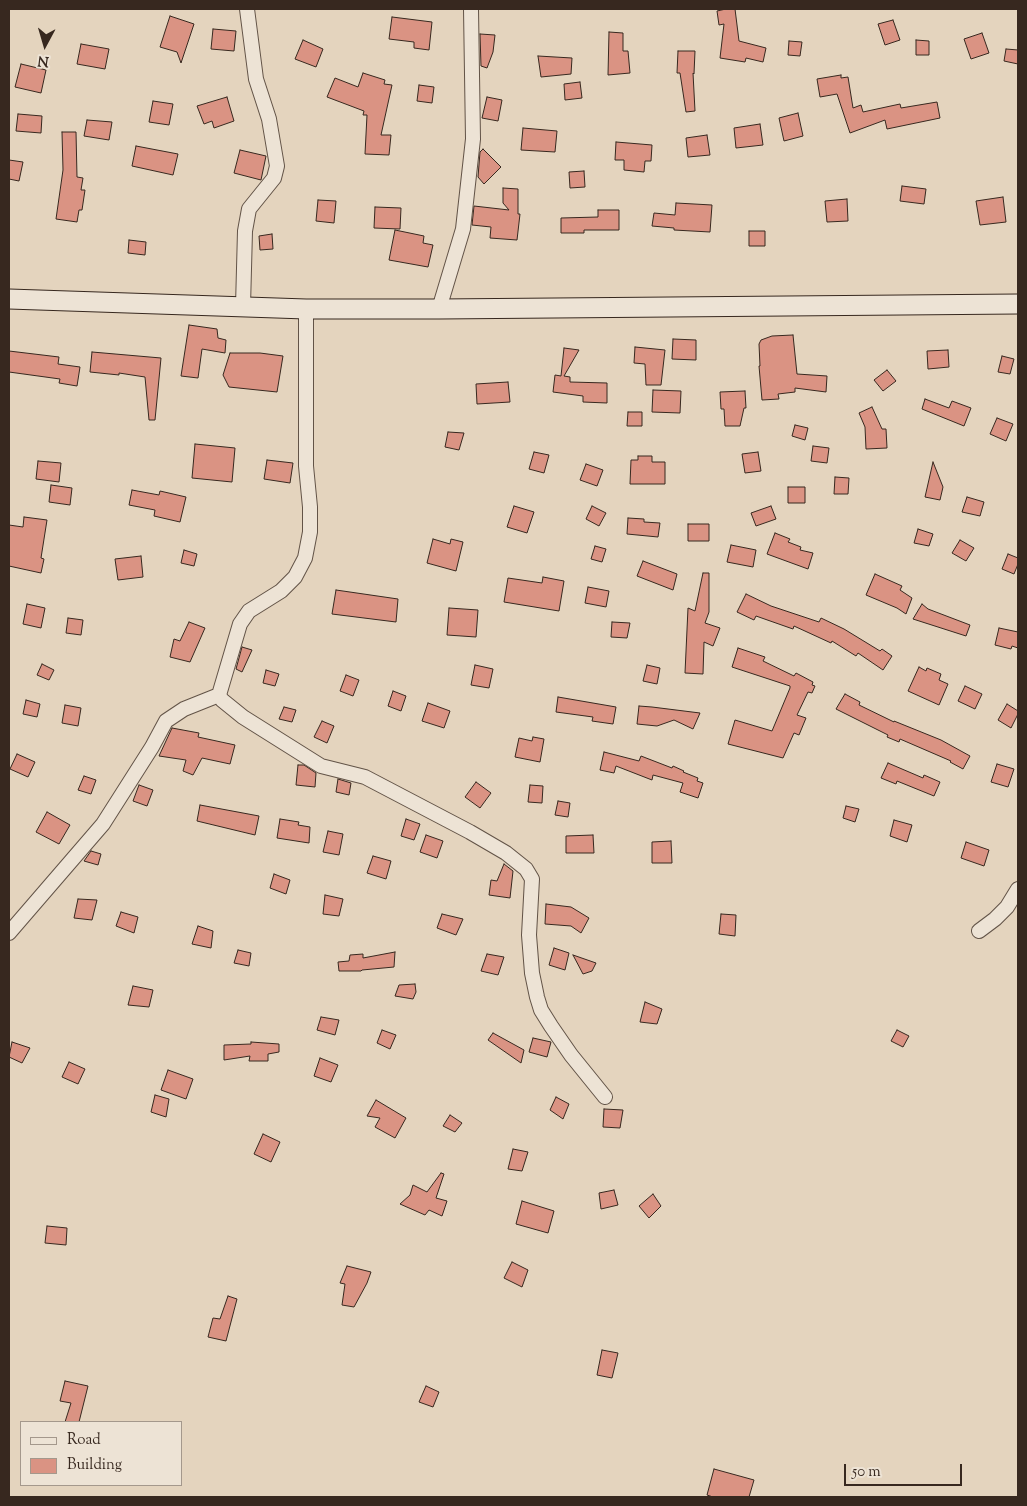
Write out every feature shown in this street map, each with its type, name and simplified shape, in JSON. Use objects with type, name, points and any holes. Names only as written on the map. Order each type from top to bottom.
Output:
[{"type":"main road","points":[[9,299],[306,308],[439,309],[1018,304]]},
{"type":"street","points":[[243,306],[245,231],[250,209],[274,178],[277,166],[268,119],[256,78],[247,9]]},
{"type":"street","points":[[439,309],[463,229],[473,139],[471,9]]},
{"type":"street","points":[[306,308],[306,466],[310,524],[305,558],[295,577],[281,591],[249,611],[240,624],[219,695],[222,700],[243,717],[322,766],[331,770],[359,775],[370,780],[470,832],[506,853],[526,869],[530,874],[533,885],[529,935],[532,973],[541,1010],[571,1055],[605,1097]]},
{"type":"street","points":[[9,933],[103,824],[152,747],[166,721],[184,709],[219,695]]},
{"type":"street","points":[[979,931],[995,919],[1007,906],[1018,889]]},
{"type":"building","points":[[735,9],[739,41],[766,48],[763,62],[746,58],[745,62],[720,58],[724,24],[719,25],[717,11]]},
{"type":"building","points":[[170,16],[194,24],[181,63],[177,52],[160,47]]},
{"type":"building","points":[[392,17],[432,22],[429,50],[414,48],[414,42],[389,39]]},
{"type":"building","points":[[893,20],[900,40],[885,45],[878,24]]},
{"type":"building","points":[[213,29],[236,31],[234,51],[211,49]]},
{"type":"building","points":[[609,32],[623,33],[623,51],[628,51],[630,73],[608,75]]},
{"type":"building","points":[[982,33],[989,53],[971,59],[964,39]]},
{"type":"building","points":[[480,34],[495,35],[493,52],[487,68],[481,66]]},
{"type":"building","points":[[303,40],[323,49],[316,67],[295,59]]},
{"type":"building","points":[[916,40],[929,41],[929,55],[916,55]]},
{"type":"building","points":[[789,41],[802,42],[800,56],[788,55]]},
{"type":"building","points":[[81,44],[109,49],[105,69],[77,64]]},
{"type":"building","points":[[1006,49],[1018,50],[1018,64],[1004,61]]},
{"type":"building","points":[[678,51],[695,51],[693,73],[695,111],[686,112],[680,73],[677,73]]},
{"type":"building","points":[[538,56],[572,58],[571,74],[541,77]]},
{"type":"building","points":[[21,64],[46,70],[41,93],[15,87]]},
{"type":"building","points":[[363,73],[385,80],[384,84],[392,85],[381,135],[391,135],[389,155],[365,154],[367,115],[363,115],[364,111],[327,97],[335,78],[358,87]]},
{"type":"building","points":[[841,75],[841,78],[848,77],[853,108],[861,105],[863,112],[900,104],[901,108],[937,102],[940,118],[887,129],[885,120],[850,133],[837,94],[820,97],[817,79]]},
{"type":"building","points":[[580,82],[582,98],[565,100],[564,84]]},
{"type":"building","points":[[419,85],[434,87],[432,103],[417,101]]},
{"type":"building","points":[[227,97],[234,121],[214,128],[212,121],[204,124],[197,106]]},
{"type":"building","points":[[487,97],[502,100],[498,121],[482,118]]},
{"type":"building","points":[[153,101],[173,104],[169,125],[149,122]]},
{"type":"building","points":[[798,113],[803,136],[784,141],[779,118]]},
{"type":"building","points":[[18,114],[42,116],[41,133],[16,131]]},
{"type":"building","points":[[87,120],[112,122],[109,140],[84,136]]},
{"type":"building","points":[[760,124],[763,145],[736,148],[734,128]]},
{"type":"building","points":[[523,128],[557,131],[555,152],[521,150]]},
{"type":"building","points":[[62,132],[76,132],[77,177],[83,178],[81,190],[85,190],[82,210],[79,210],[77,222],[56,219],[63,170]]},
{"type":"building","points":[[707,135],[710,155],[688,157],[686,138]]},
{"type":"building","points":[[616,142],[652,145],[651,161],[645,161],[644,172],[624,170],[624,160],[615,160]]},
{"type":"building","points":[[136,146],[178,154],[173,175],[132,166]]},
{"type":"building","points":[[483,149],[501,167],[484,184],[478,177],[480,152]]},
{"type":"building","points":[[240,150],[266,156],[261,180],[234,173]]},
{"type":"building","points":[[9,160],[23,162],[19,181],[9,179]]},
{"type":"building","points":[[584,171],[585,187],[570,188],[569,172]]},
{"type":"building","points":[[902,186],[926,189],[924,204],[900,201]]},
{"type":"building","points":[[503,188],[518,189],[518,214],[520,214],[517,240],[490,238],[491,227],[472,225],[474,206],[509,210],[503,203]]},
{"type":"building","points":[[1003,197],[1006,222],[980,225],[976,201]]},
{"type":"building","points":[[847,199],[848,221],[827,222],[825,201]]},
{"type":"building","points":[[318,200],[336,201],[334,223],[316,221]]},
{"type":"building","points":[[676,203],[712,205],[710,232],[674,230],[674,228],[652,226],[654,213],[675,215]]},
{"type":"building","points":[[375,207],[401,208],[400,229],[374,228]]},
{"type":"building","points":[[598,210],[619,210],[619,230],[584,230],[584,233],[561,233],[561,218],[598,217]]},
{"type":"building","points":[[395,230],[424,236],[423,243],[433,245],[428,267],[389,260]]},
{"type":"building","points":[[749,231],[765,231],[765,246],[749,246]]},
{"type":"building","points":[[272,234],[273,249],[260,250],[259,236]]},
{"type":"building","points":[[129,240],[146,242],[145,255],[128,253]]},
{"type":"building","points":[[189,325],[217,329],[218,338],[226,340],[225,353],[202,349],[198,378],[181,376]]},
{"type":"building","points":[[793,335],[797,374],[827,376],[826,392],[795,388],[795,392],[778,394],[779,399],[762,400],[759,344],[761,340],[772,336]]},
{"type":"building","points":[[673,339],[696,340],[696,360],[672,359]]},
{"type":"building","points":[[635,347],[665,350],[661,385],[646,385],[645,364],[634,363]]},
{"type":"building","points":[[564,348],[579,350],[564,376],[570,377],[570,382],[607,383],[607,403],[583,402],[583,396],[553,392],[555,375],[561,376]]},
{"type":"building","points":[[948,350],[949,367],[928,369],[927,351]]},
{"type":"building","points":[[9,351],[59,357],[58,364],[80,367],[77,386],[59,383],[60,379],[9,372]]},
{"type":"building","points":[[92,352],[161,358],[155,420],[149,420],[145,377],[119,373],[119,375],[90,372]]},
{"type":"building","points":[[230,353],[260,353],[283,356],[277,392],[229,387],[223,375]]},
{"type":"building","points":[[1002,356],[1014,359],[1010,374],[998,372]]},
{"type":"building","points":[[887,370],[896,381],[883,391],[874,380]]},
{"type":"building","points":[[508,382],[510,402],[477,404],[476,384]]},
{"type":"building","points":[[653,390],[681,391],[680,413],[652,412]]},
{"type":"building","points":[[745,391],[746,408],[744,408],[740,426],[725,426],[720,392]]},
{"type":"building","points":[[925,399],[949,408],[952,401],[971,408],[964,426],[922,409]]},
{"type":"building","points":[[872,407],[882,429],[886,429],[887,448],[866,449],[865,427],[859,413]]},
{"type":"building","points":[[628,412],[642,412],[642,426],[627,426]]},
{"type":"building","points":[[997,418],[1013,424],[1006,441],[990,434]]},
{"type":"building","points":[[795,425],[808,428],[805,440],[792,436]]},
{"type":"building","points":[[448,432],[464,433],[459,450],[445,447]]},
{"type":"building","points":[[195,444],[235,448],[232,482],[192,478]]},
{"type":"building","points":[[813,446],[829,448],[827,463],[811,461]]},
{"type":"building","points":[[534,452],[549,455],[544,473],[529,469]]},
{"type":"building","points":[[758,452],[761,471],[745,473],[742,454]]},
{"type":"building","points":[[638,456],[652,456],[652,462],[665,462],[665,484],[630,484],[631,460],[638,460]]},
{"type":"building","points":[[267,460],[293,463],[290,483],[264,479]]},
{"type":"building","points":[[38,461],[61,463],[59,482],[36,479]]},
{"type":"building","points":[[933,462],[943,487],[940,500],[925,497]]},
{"type":"building","points":[[586,464],[603,470],[597,486],[580,480]]},
{"type":"building","points":[[835,477],[849,478],[848,494],[834,494]]},
{"type":"building","points":[[51,485],[72,488],[70,505],[49,502]]},
{"type":"building","points":[[788,487],[805,487],[805,503],[788,503]]},
{"type":"building","points":[[132,490],[159,495],[160,491],[186,497],[180,522],[154,516],[155,510],[129,505]]},
{"type":"building","points":[[967,497],[984,502],[980,516],[962,512]]},
{"type":"building","points":[[514,506],[534,512],[527,533],[507,527]]},
{"type":"building","points":[[592,506],[606,513],[599,526],[586,519]]},
{"type":"building","points":[[771,506],[776,519],[756,526],[751,513]]},
{"type":"building","points":[[24,517],[47,520],[41,558],[44,559],[41,573],[9,566],[9,525],[23,527]]},
{"type":"building","points":[[628,518],[660,523],[658,537],[627,534]]},
{"type":"building","points":[[688,524],[709,524],[709,541],[688,541]]},
{"type":"building","points":[[918,529],[933,534],[929,546],[914,543]]},
{"type":"building","points":[[775,533],[790,539],[788,542],[801,547],[800,550],[813,553],[808,569],[767,554]]},
{"type":"building","points":[[433,539],[450,544],[451,539],[463,542],[456,571],[427,563]]},
{"type":"building","points":[[960,540],[974,548],[966,561],[952,553]]},
{"type":"building","points":[[731,545],[756,550],[753,567],[727,562]]},
{"type":"building","points":[[595,546],[606,549],[602,562],[591,559]]},
{"type":"building","points":[[184,550],[197,554],[194,566],[181,563]]},
{"type":"building","points":[[1008,554],[1018,558],[1014,574],[1002,569]]},
{"type":"building","points":[[141,556],[143,577],[118,580],[115,559]]},
{"type":"building","points":[[643,561],[677,574],[673,590],[637,576]]},
{"type":"building","points":[[703,573],[709,573],[709,612],[705,623],[720,628],[713,646],[704,642],[703,674],[685,673],[688,608],[695,611]]},
{"type":"building","points":[[875,574],[902,586],[900,590],[912,598],[906,614],[897,608],[866,595]]},
{"type":"building","points":[[543,577],[564,581],[559,611],[504,602],[508,578],[542,583]]},
{"type":"building","points":[[588,587],[609,591],[606,607],[585,603]]},
{"type":"building","points":[[336,590],[398,599],[396,622],[332,614]]},
{"type":"building","points":[[746,594],[771,606],[819,622],[821,618],[892,656],[883,670],[858,653],[856,656],[832,641],[831,643],[794,626],[793,629],[756,616],[754,620],[737,612]]},
{"type":"building","points":[[27,604],[45,608],[41,628],[23,624]]},
{"type":"building","points":[[922,604],[928,609],[970,625],[966,636],[913,619]]},
{"type":"building","points":[[449,608],[478,610],[476,637],[447,635]]},
{"type":"building","points":[[68,618],[83,620],[81,635],[66,633]]},
{"type":"building","points":[[189,622],[205,628],[190,662],[170,657],[174,639],[180,641]]},
{"type":"building","points":[[612,622],[630,623],[627,638],[611,637]]},
{"type":"building","points":[[999,628],[1018,632],[1018,648],[1012,646],[1011,649],[995,645]]},
{"type":"building","points":[[242,647],[252,650],[242,672],[236,669]]},
{"type":"building","points":[[738,648],[765,657],[763,661],[794,676],[796,673],[813,682],[812,685],[815,686],[812,693],[808,692],[797,715],[806,718],[799,735],[794,733],[783,758],[728,744],[735,720],[772,731],[790,688],[790,686],[732,667]]},
{"type":"building","points":[[42,664],[54,670],[49,680],[37,675]]},
{"type":"building","points":[[475,665],[493,669],[489,688],[471,685]]},
{"type":"building","points":[[647,665],[660,668],[657,684],[643,681]]},
{"type":"building","points":[[919,667],[926,671],[927,668],[941,674],[939,680],[948,684],[939,705],[908,691]]},
{"type":"building","points":[[266,670],[279,674],[275,686],[263,683]]},
{"type":"building","points":[[346,675],[359,680],[353,696],[340,691]]},
{"type":"building","points":[[965,686],[982,694],[975,709],[958,701]]},
{"type":"building","points":[[393,691],[406,696],[401,711],[388,706]]},
{"type":"building","points":[[845,694],[860,702],[859,705],[894,722],[941,740],[970,756],[963,769],[951,761],[900,739],[899,742],[887,737],[888,735],[836,709]]},
{"type":"building","points":[[558,697],[616,707],[613,724],[592,721],[593,717],[556,712]]},
{"type":"building","points":[[26,700],[40,704],[37,717],[23,714]]},
{"type":"building","points":[[428,703],[450,711],[444,728],[422,721]]},
{"type":"building","points":[[1007,704],[1018,711],[1011,728],[998,720]]},
{"type":"building","points":[[65,705],[81,708],[78,726],[62,723]]},
{"type":"building","points":[[639,706],[700,713],[693,729],[674,720],[657,726],[637,724]]},
{"type":"building","points":[[284,707],[296,710],[292,722],[279,719]]},
{"type":"building","points":[[322,721],[334,726],[327,743],[314,737]]},
{"type":"building","points":[[172,728],[199,733],[198,737],[235,745],[230,764],[202,758],[193,775],[183,771],[186,760],[159,756]]},
{"type":"building","points":[[533,737],[544,739],[540,762],[515,757],[519,738],[532,741]]},
{"type":"building","points":[[604,752],[639,761],[641,756],[684,771],[698,778],[697,781],[703,783],[698,798],[680,792],[683,783],[653,775],[652,780],[616,766],[614,773],[600,770]]},
{"type":"building","points":[[17,754],[35,762],[28,777],[10,769]]},
{"type":"building","points":[[888,763],[923,778],[924,775],[940,782],[934,796],[897,781],[896,784],[881,778]]},
{"type":"building","points":[[997,764],[1014,769],[1008,787],[991,782]]},
{"type":"building","points":[[298,765],[304,765],[316,773],[315,787],[296,785]]},
{"type":"building","points":[[84,776],[96,780],[91,794],[78,790]]},
{"type":"building","points":[[338,779],[351,783],[349,795],[336,792]]},
{"type":"building","points":[[476,782],[491,793],[480,808],[465,797]]},
{"type":"building","points":[[139,785],[153,790],[147,806],[133,801]]},
{"type":"building","points":[[530,785],[543,786],[542,803],[528,802]]},
{"type":"building","points":[[558,801],[570,803],[568,817],[555,815]]},
{"type":"building","points":[[200,805],[259,816],[255,835],[197,821]]},
{"type":"building","points":[[846,806],[859,809],[855,822],[843,818]]},
{"type":"building","points":[[47,812],[70,825],[59,844],[36,832]]},
{"type":"building","points":[[280,819],[299,822],[298,825],[310,827],[309,843],[277,838]]},
{"type":"building","points":[[406,819],[420,824],[414,840],[401,836]]},
{"type":"building","points":[[894,820],[912,825],[907,842],[890,836]]},
{"type":"building","points":[[328,831],[343,834],[339,855],[323,852]]},
{"type":"building","points":[[426,835],[443,841],[437,858],[420,852]]},
{"type":"building","points":[[593,835],[594,853],[566,853],[566,836]]},
{"type":"building","points":[[671,841],[672,863],[652,863],[652,842]]},
{"type":"building","points":[[966,842],[989,850],[984,866],[961,858]]},
{"type":"building","points":[[91,851],[101,854],[98,865],[84,861]]},
{"type":"building","points":[[373,856],[391,861],[386,879],[367,873]]},
{"type":"building","points":[[504,864],[513,871],[510,898],[489,895],[491,880],[497,881]]},
{"type":"building","points":[[274,874],[290,880],[286,894],[270,888]]},
{"type":"building","points":[[325,895],[343,899],[339,916],[323,914]]},
{"type":"building","points":[[78,899],[97,900],[92,920],[74,918]]},
{"type":"building","points":[[546,904],[571,907],[589,918],[581,933],[571,926],[545,924]]},
{"type":"building","points":[[121,912],[138,917],[134,933],[116,926]]},
{"type":"building","points":[[442,914],[463,919],[456,935],[437,928]]},
{"type":"building","points":[[721,914],[736,915],[735,936],[719,934]]},
{"type":"building","points":[[198,926],[213,931],[211,948],[192,944]]},
{"type":"building","points":[[554,948],[569,953],[565,970],[549,965]]},
{"type":"building","points":[[238,950],[251,953],[249,966],[234,963]]},
{"type":"building","points":[[395,952],[394,967],[361,971],[339,971],[338,962],[349,961],[350,955],[363,954],[363,958]]},
{"type":"building","points":[[487,954],[504,957],[498,975],[481,971]]},
{"type":"building","points":[[573,955],[596,963],[592,971],[583,974]]},
{"type":"building","points":[[415,984],[416,992],[413,999],[395,996],[399,985]]},
{"type":"building","points":[[133,986],[153,990],[149,1007],[128,1005]]},
{"type":"building","points":[[645,1002],[662,1009],[657,1024],[640,1022]]},
{"type":"building","points":[[321,1017],[339,1020],[335,1035],[317,1030]]},
{"type":"building","points":[[382,1030],[396,1035],[390,1049],[377,1043]]},
{"type":"building","points":[[897,1030],[909,1036],[903,1047],[891,1041]]},
{"type":"building","points":[[493,1033],[524,1050],[521,1063],[488,1040]]},
{"type":"building","points":[[533,1038],[551,1042],[547,1057],[529,1052]]},
{"type":"building","points":[[12,1042],[30,1048],[22,1063],[9,1057]]},
{"type":"building","points":[[251,1042],[279,1044],[279,1052],[268,1054],[268,1061],[249,1061],[250,1056],[224,1060],[224,1045],[251,1044]]},
{"type":"building","points":[[320,1058],[338,1065],[331,1082],[314,1076]]},
{"type":"building","points":[[69,1062],[85,1069],[78,1084],[62,1077]]},
{"type":"building","points":[[168,1070],[193,1079],[186,1099],[161,1090]]},
{"type":"building","points":[[155,1095],[169,1099],[166,1117],[151,1112]]},
{"type":"building","points":[[556,1097],[569,1104],[563,1119],[550,1110]]},
{"type":"building","points":[[376,1100],[406,1118],[395,1138],[375,1127],[380,1118],[367,1116]]},
{"type":"building","points":[[604,1109],[623,1110],[620,1128],[603,1127]]},
{"type":"building","points":[[450,1115],[462,1123],[455,1132],[443,1126]]},
{"type":"building","points":[[263,1134],[280,1142],[271,1162],[254,1154]]},
{"type":"building","points":[[513,1149],[528,1152],[522,1171],[508,1169]]},
{"type":"building","points":[[441,1173],[444,1174],[436,1198],[447,1201],[442,1216],[429,1210],[425,1215],[400,1204],[410,1195],[413,1185],[427,1192]]},
{"type":"building","points":[[614,1190],[618,1205],[601,1209],[599,1193]]},
{"type":"building","points":[[653,1194],[661,1206],[649,1218],[639,1206]]},
{"type":"building","points":[[522,1201],[554,1211],[548,1233],[516,1224]]},
{"type":"building","points":[[47,1226],[67,1228],[66,1245],[45,1243]]},
{"type":"building","points":[[512,1262],[528,1270],[522,1287],[504,1278]]},
{"type":"building","points":[[347,1266],[371,1272],[354,1307],[342,1305],[345,1284],[340,1283]]},
{"type":"building","points":[[228,1296],[237,1299],[226,1341],[208,1337],[213,1318],[220,1319]]},
{"type":"building","points":[[602,1350],[618,1353],[612,1378],[597,1375]]},
{"type":"building","points":[[65,1381],[88,1386],[79,1421],[65,1421],[71,1403],[60,1401]]},
{"type":"building","points":[[426,1386],[439,1392],[433,1407],[419,1402]]},
{"type":"building","points":[[714,1469],[754,1480],[749,1497],[713,1497],[707,1495]]}]
